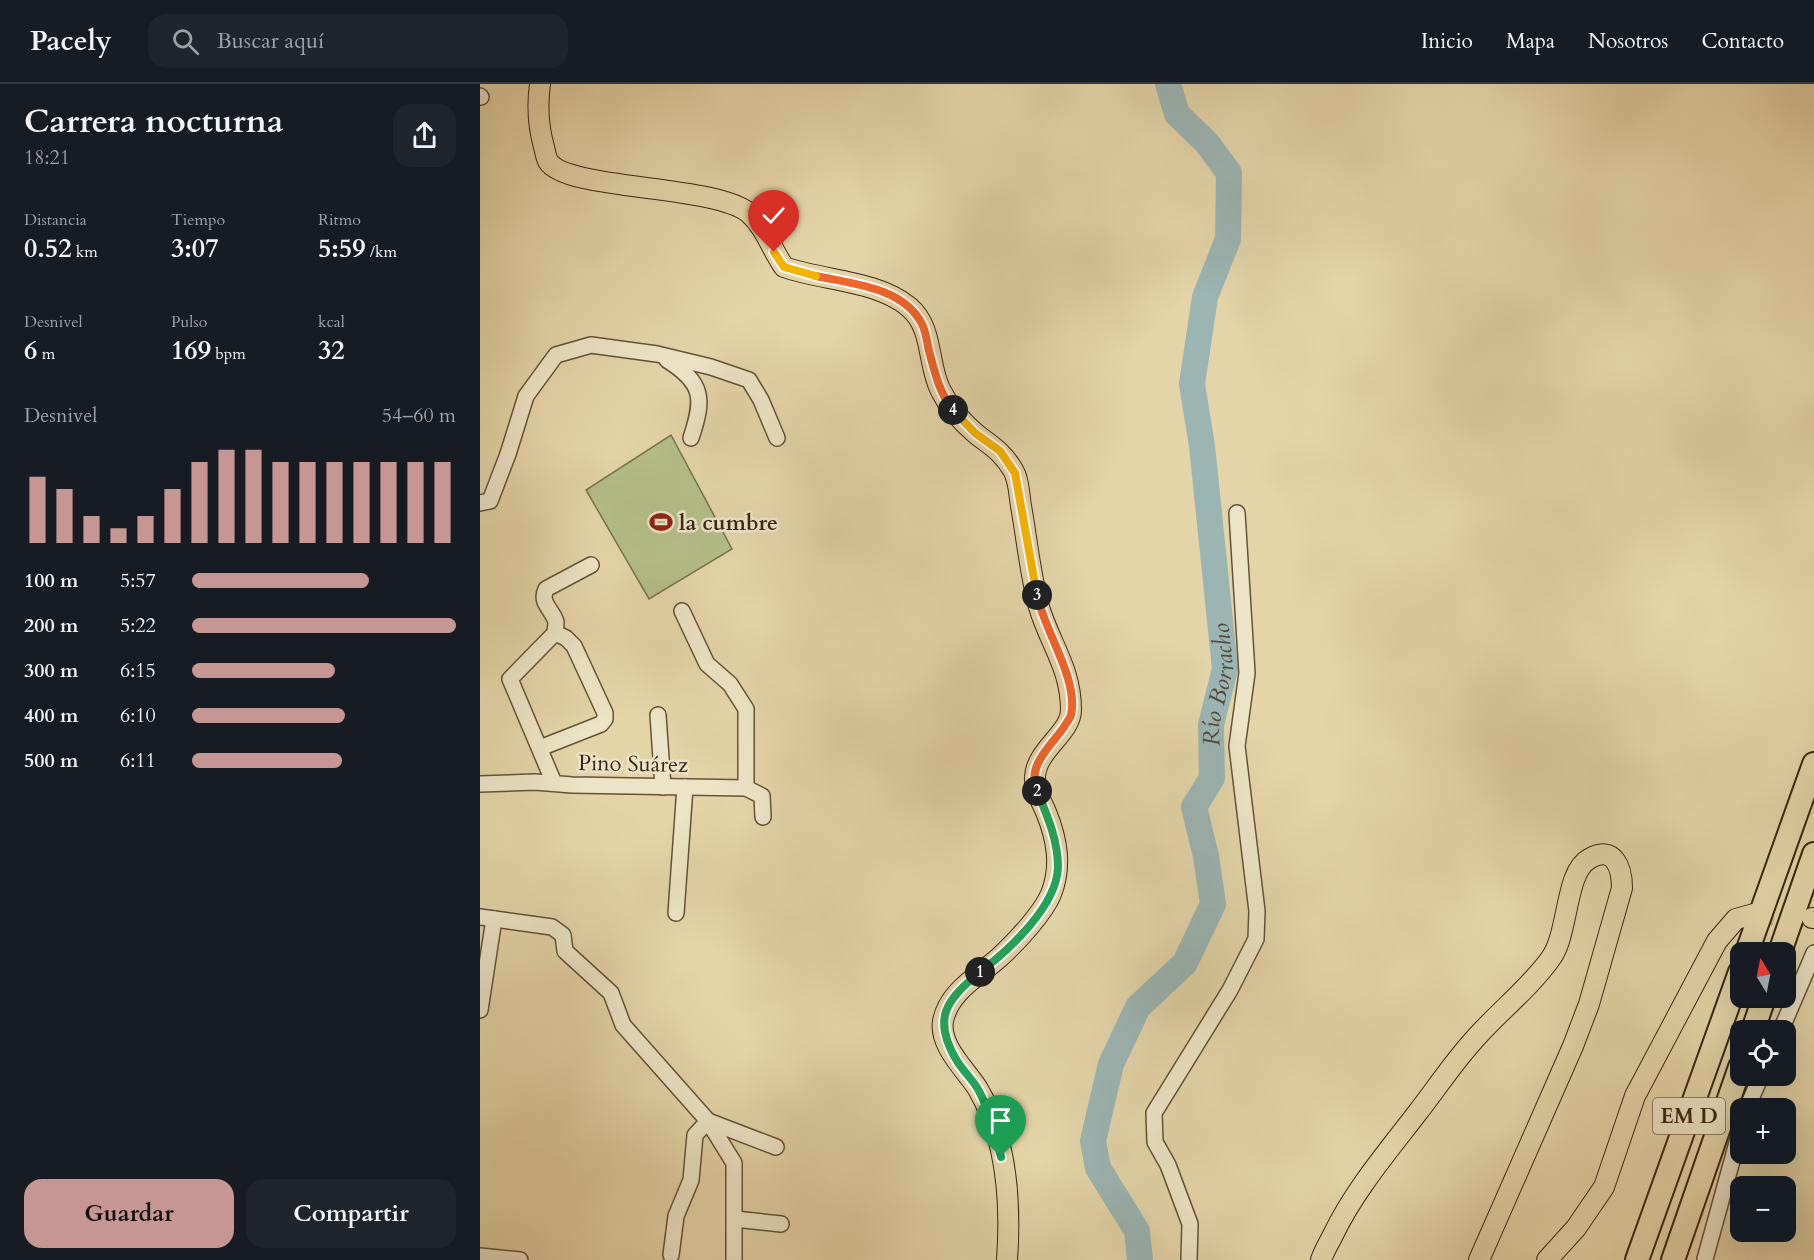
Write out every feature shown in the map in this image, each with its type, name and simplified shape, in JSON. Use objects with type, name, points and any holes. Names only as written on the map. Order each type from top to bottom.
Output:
[{"type":"highway","points":[[1751,942],[1814,764]]},
{"type":"highway","points":[[1783,942],[1814,854]]},
{"type":"highway","name":"EM D","points":[[1637,1260],[1730,1000]]},
{"type":"highway","name":"EM D","points":[[1673,1260],[1733,1086]]},
{"type":"main road","points":[[540,84],[538,104],[540,132],[548,161],[562,172],[732,204],[748,213],[761,227],[784,267],[801,273],[879,290],[897,298],[913,310],[923,325],[939,387],[952,409],[975,433],[1000,451],[1015,473],[1040,609],[1067,674],[1071,700],[1071,716],[1039,759],[1035,774],[1035,787],[1056,842],[1058,869],[1050,896],[1032,922],[1002,955],[966,984],[947,1007],[942,1024],[947,1042],[958,1062],[978,1089],[993,1123],[1008,1199],[1007,1260]]},
{"type":"main road","points":[[1321,1260],[1344,1212],[1398,1138],[1473,1041],[1552,957],[1562,934],[1573,879],[1579,867],[1589,858],[1610,855],[1618,863],[1622,873],[1622,888],[1589,1004],[1555,1090],[1479,1260]]},
{"type":"main road","points":[[1547,1260],[1576,1228],[1604,1187],[1635,1096],[1717,941],[1736,919],[1754,914]]},
{"type":"street","points":[[485,502],[508,454],[526,396],[556,356],[591,345],[657,354],[711,367],[749,380],[762,400],[777,438]]},
{"type":"street","points":[[657,354],[690,376],[698,390],[699,404],[691,438]]},
{"type":"street","points":[[480,488],[485,502]]},
{"type":"street","points":[[1189,1260],[1190,1224],[1168,1165],[1155,1142],[1154,1113],[1230,990],[1256,939],[1257,911],[1237,746],[1247,673],[1238,513]]},
{"type":"street","points":[[554,783],[510,679],[555,633],[556,621],[544,600],[546,589],[591,565]]},
{"type":"street","points":[[682,611],[707,664],[730,684],[746,709],[746,788],[762,796],[763,817]]},
{"type":"street","points":[[540,748],[601,723],[605,719],[605,713],[574,646],[566,638],[555,633]]},
{"type":"street","points":[[658,715],[663,787]]},
{"type":"street","name":"Pino Suárez","points":[[480,784],[535,782],[746,788]]},
{"type":"street","points":[[676,913],[685,787]]},
{"type":"street","points":[[480,1010],[487,918],[552,927],[562,934],[565,951],[611,993],[623,1025],[708,1121],[734,1163],[734,1260]]},
{"type":"street","points":[[1785,1020],[1813,957]]},
{"type":"street","points":[[708,1121],[776,1147]]},
{"type":"street","points":[[671,1254],[676,1216],[691,1180],[695,1136],[708,1121]]},
{"type":"street","points":[[1705,1259],[1731,1164]]},
{"type":"street","points":[[735,1219],[781,1224]]},
{"type":"street","points":[[480,1256],[520,1260]]},
{"type":"green space","name":"la cumbre","points":[[671,435],[732,549],[649,599],[586,490]]},
{"type":"waterway","name":"Río Borracho","points":[[1140,1260],[1137,1231],[1098,1168],[1093,1141],[1111,1064],[1138,1007],[1185,963],[1213,904],[1206,856],[1194,807],[1212,778],[1211,725],[1225,669],[1202,446],[1192,384],[1205,297],[1228,239],[1229,173],[1207,143],[1177,114],[1168,84]]},
{"type":"tunnel","points":[[1754,914],[1806,918]]},
{"type":"place","name":"la cumbre","points":[[661,522]]},
{"type":"route","points":[[774,252],[784,267],[801,273],[879,290],[897,298],[913,310],[923,325],[939,387],[952,409],[975,433],[1000,451],[1015,473],[1040,609],[1067,674],[1071,716],[1039,759],[1035,774],[1035,787],[1056,842],[1058,869],[1050,896],[1032,922],[1002,955],[966,984],[947,1007],[942,1024],[947,1042],[958,1062],[978,1089],[993,1123],[1001,1157]]}]
